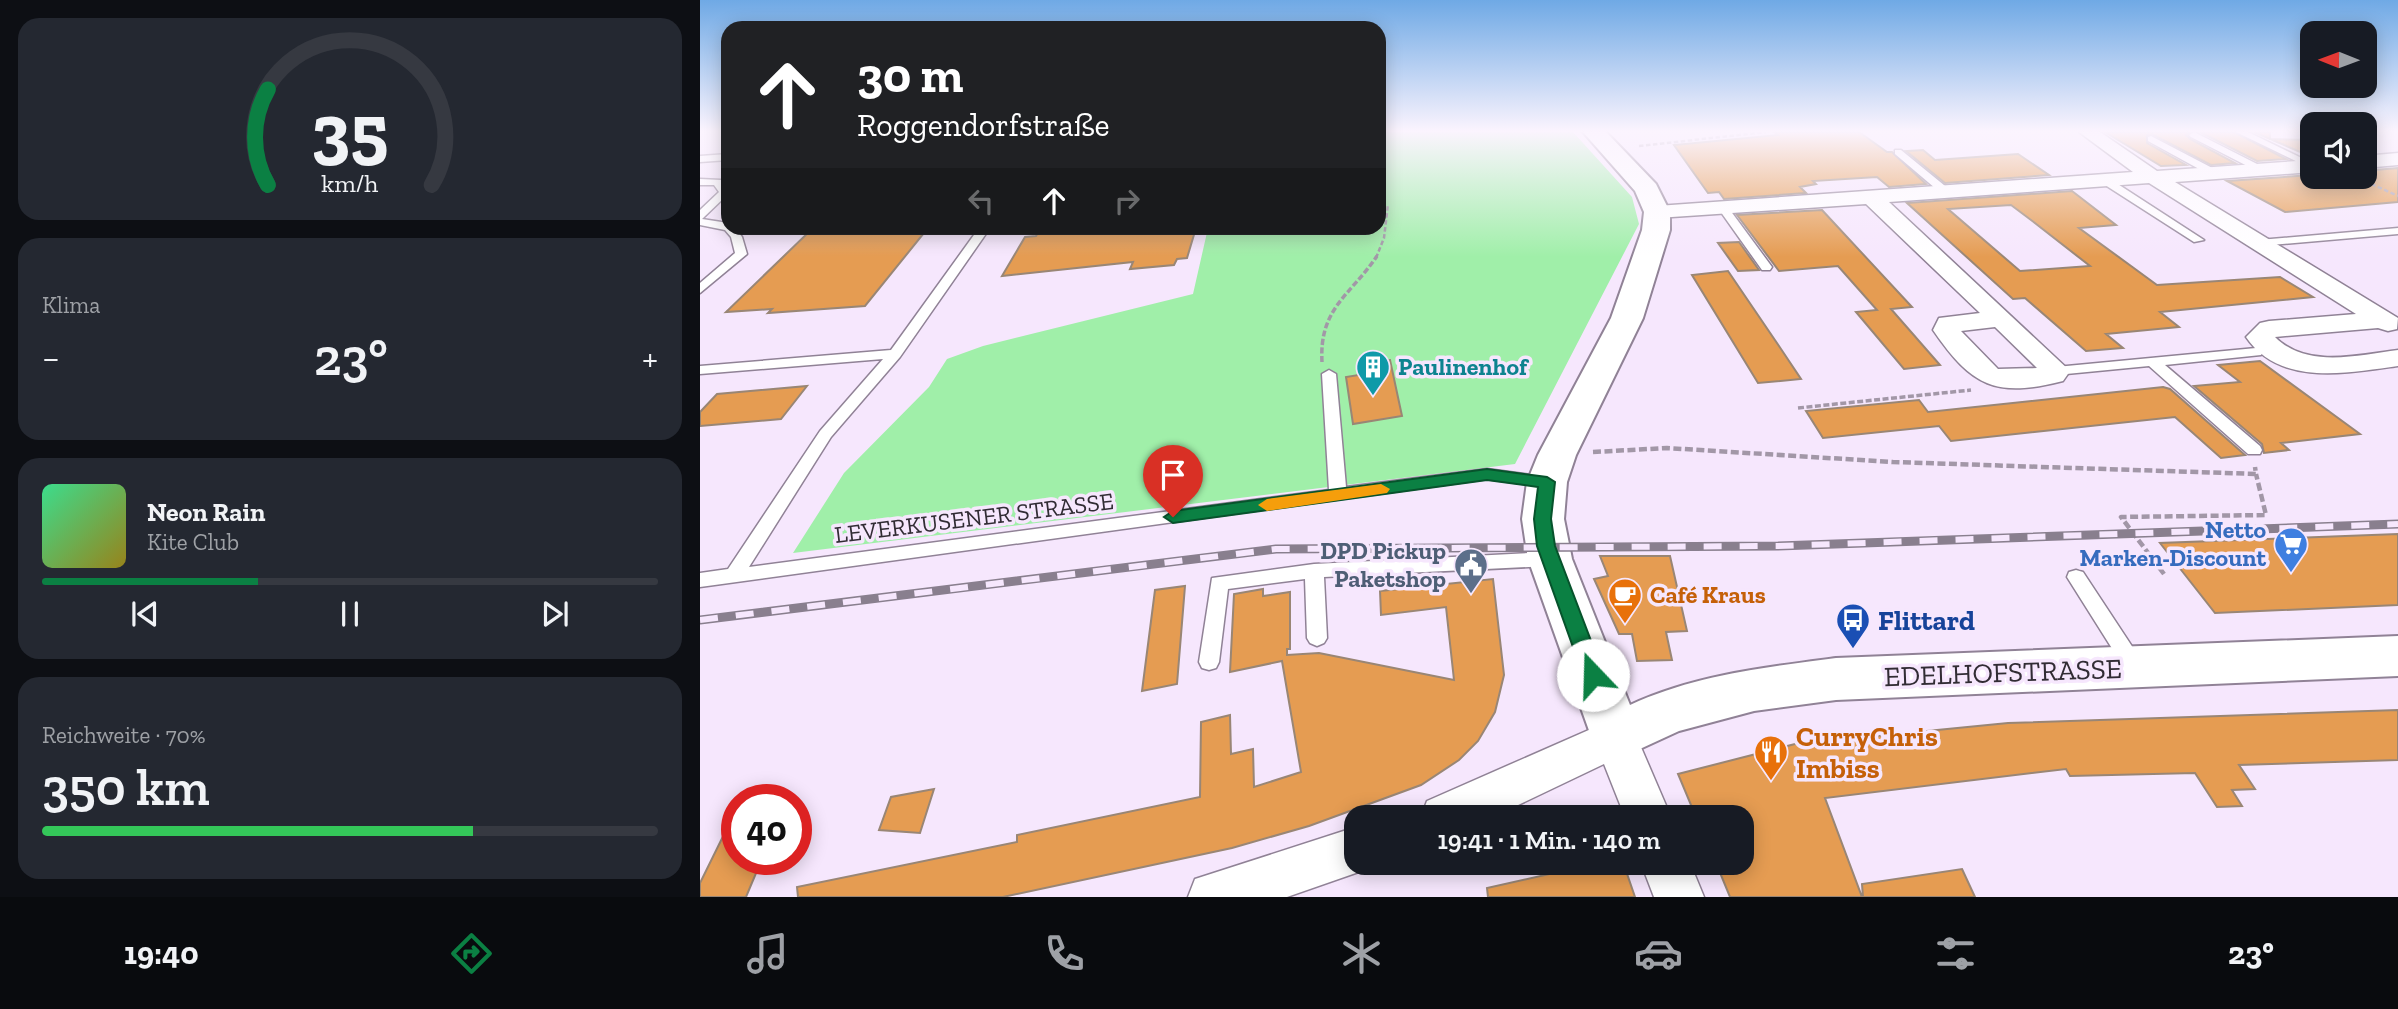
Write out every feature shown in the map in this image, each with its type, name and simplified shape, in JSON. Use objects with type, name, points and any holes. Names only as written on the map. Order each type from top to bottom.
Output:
[{"type":"street","points":[[1633,174],[1647,189],[1657,212],[1656,230],[1628,318],[1552,469],[1543,519],[1548,553],[1643,805]]},
{"type":"street","points":[[2148,174],[2390,325]]},
{"type":"street","points":[[1657,212],[2201,174]]},
{"type":"street","points":[[1871,197],[2056,370],[2053,375],[1998,380],[1988,375],[1946,330],[1948,324],[2001,319]]},
{"type":"street","points":[[2390,325],[2269,329],[2259,337],[2266,347],[2311,367],[2398,358]]},
{"type":"street","name":"EDELHOFSTRASSE","points":[[1616,737],[1667,712],[1754,690],[1836,679],[1906,674],[2135,668],[2398,656]]},
{"type":"street","points":[[1470,805],[1616,737]]},
{"type":"street","points":[[1213,897],[1344,853]]},
{"type":"street","points":[[1670,875],[1678,897]]},
{"type":"lane","points":[[1924,174],[1946,192]]},
{"type":"lane","points":[[2106,181],[2198,240]]},
{"type":"lane","points":[[700,182],[717,182],[721,188]]},
{"type":"lane","points":[[700,219],[721,195]]},
{"type":"lane","points":[[1723,208],[1766,267]]},
{"type":"lane","points":[[700,219],[721,223]]},
{"type":"lane","points":[[2259,243],[2398,231]]},
{"type":"lane","points":[[700,289],[741,254],[737,235]]},
{"type":"lane","points":[[735,573],[825,434],[895,354],[979,235]]},
{"type":"lane","points":[[2056,370],[2256,352]]},
{"type":"lane","points":[[700,370],[895,354]]},
{"type":"lane","points":[[2154,363],[2254,450]]},
{"type":"lane","points":[[1329,374],[1338,477],[1337,496]]},
{"type":"lane","name":"LEVERKUSENER STRASSE","points":[[700,580],[735,573],[1337,496],[1487,474],[1552,469]]},
{"type":"lane","points":[[1209,662],[1219,583],[1314,571],[1548,553]]},
{"type":"lane","points":[[1314,571],[1317,638]]},
{"type":"lane","points":[[2076,577],[2135,668]]},
{"type":"path","points":[[2377,187],[2398,196]]},
{"type":"path","points":[[1386,214],[1388,204]]},
{"type":"path","points":[[1329,374],[1323,368],[1319,340],[1323,323],[1378,256],[1382,235]]},
{"type":"path","points":[[1798,408],[1980,389],[1988,375]]},
{"type":"path","points":[[1552,469],[1667,448],[1894,462],[2256,474]]},
{"type":"path","points":[[2164,574],[2121,517],[2266,515],[2256,474],[2254,450]]},
{"type":"green space","points":[[1386,174],[1611,174],[1632,197],[1639,224],[1515,464],[793,553],[844,473],[929,387],[947,359],[983,346],[1193,294],[1206,235],[1386,235]]},
{"type":"building","points":[[1694,174],[1915,174],[1926,184],[1889,187],[1877,177],[1813,181],[1816,184],[1800,187],[1806,193],[1724,199],[1719,192],[1708,193]]},
{"type":"building","points":[[1934,174],[2049,175],[1945,183]]},
{"type":"building","points":[[2377,174],[2398,174],[2398,202],[2285,212],[2227,181],[2300,176],[2300,189],[2377,189]]},
{"type":"building","points":[[2072,191],[2116,225],[2079,228],[2157,285],[2280,277],[2313,297],[2160,312],[2179,327],[2106,334],[2123,348],[2086,351],[2025,298],[2013,299],[1907,203]],"holes":[[[2011,205],[2090,266],[2020,271],[1948,209]]]},
{"type":"building","points":[[1822,210],[1912,307],[1891,309],[1940,365],[1904,369],[1856,312],[1877,310],[1838,266],[1779,271],[1737,215]]},
{"type":"building","points":[[806,235],[922,235],[865,306],[768,313],[772,309],[726,312]]},
{"type":"building","points":[[1194,235],[1187,258],[1177,259],[1174,265],[1130,269],[1133,262],[1002,276],[1025,237]]},
{"type":"building","points":[[1739,242],[1759,270],[1738,271],[1718,243]]},
{"type":"building","points":[[1728,271],[1801,379],[1758,383],[1692,275]]},
{"type":"building","name":"Paulinenhof","points":[[1390,360],[1402,416],[1353,424],[1346,377],[1365,374],[1363,363]]},
{"type":"building","points":[[2260,361],[2360,434],[2281,443],[2289,450],[2264,453],[2262,444],[2194,386],[2240,382],[2218,365]]},
{"type":"building","points":[[807,386],[781,419],[700,426],[700,412],[717,394]]},
{"type":"building","points":[[2163,387],[2170,389],[2245,455],[2221,458],[2175,417],[1951,441],[1939,426],[1823,438],[1806,411],[1919,400],[1928,412]]},
{"type":"building","name":"Netto Marken-Discount","points":[[2398,534],[2398,605],[2215,613],[2160,543]]},
{"type":"building","points":[[1600,556],[1670,556],[1687,631],[1666,632],[1672,660],[1637,661],[1632,634],[1619,634],[1594,579],[1608,576]]},
{"type":"building","points":[[1493,579],[1504,675],[1495,712],[1478,741],[1459,760],[1421,785],[1366,805],[1344,805],[1344,813],[1232,848],[1003,897],[798,897],[797,887],[1017,842],[1017,835],[1200,797],[1201,722],[1230,715],[1231,754],[1253,749],[1254,787],[1301,772],[1282,661],[1230,672],[1234,594],[1263,589],[1263,596],[1290,592],[1290,649],[1287,649],[1287,655],[1319,653],[1454,680],[1446,607],[1381,615],[1380,591]]},
{"type":"building","points":[[1185,586],[1177,684],[1142,691],[1155,590]]},
{"type":"building","points":[[2398,710],[2398,760],[2239,765],[2255,789],[2232,790],[2242,806],[2217,807],[2195,773],[2070,776],[2066,769],[1825,798],[1862,897],[1730,897],[1721,875],[1754,875],[1754,805],[1691,805],[1678,774],[1795,744],[2008,723]]},
{"type":"building","points":[[934,789],[920,833],[879,830],[891,797]]},
{"type":"building","points":[[721,840],[721,875],[755,875],[746,897],[700,897],[700,883]]},
{"type":"building","points":[[1962,869],[1975,897],[1863,897],[1862,884]]},
{"type":"building","points":[[1545,875],[1627,875],[1635,897],[1488,897],[1487,888]]},
{"type":"railway","points":[[700,620],[1276,549],[1778,546],[2398,524]]},
{"type":"slow traffic","points":[[1267,505],[1381,489]]},
{"type":"place","name":"Paulinenhof","points":[[1373,397]]},
{"type":"place","name":"Netto Marken-Discount","points":[[2291,574]]},
{"type":"place","name":"DPD Pickup Paketshop","points":[[1471,595]]},
{"type":"place","name":"Café Kraus","points":[[1625,625]]},
{"type":"place","name":"Flittard","points":[[1853,650]]},
{"type":"place","name":"CurryChris Imbiss","points":[[1771,782]]},
{"type":"route","points":[[1173,517],[1487,474],[1547,482],[1543,519],[1546,546],[1593,675]]}]
